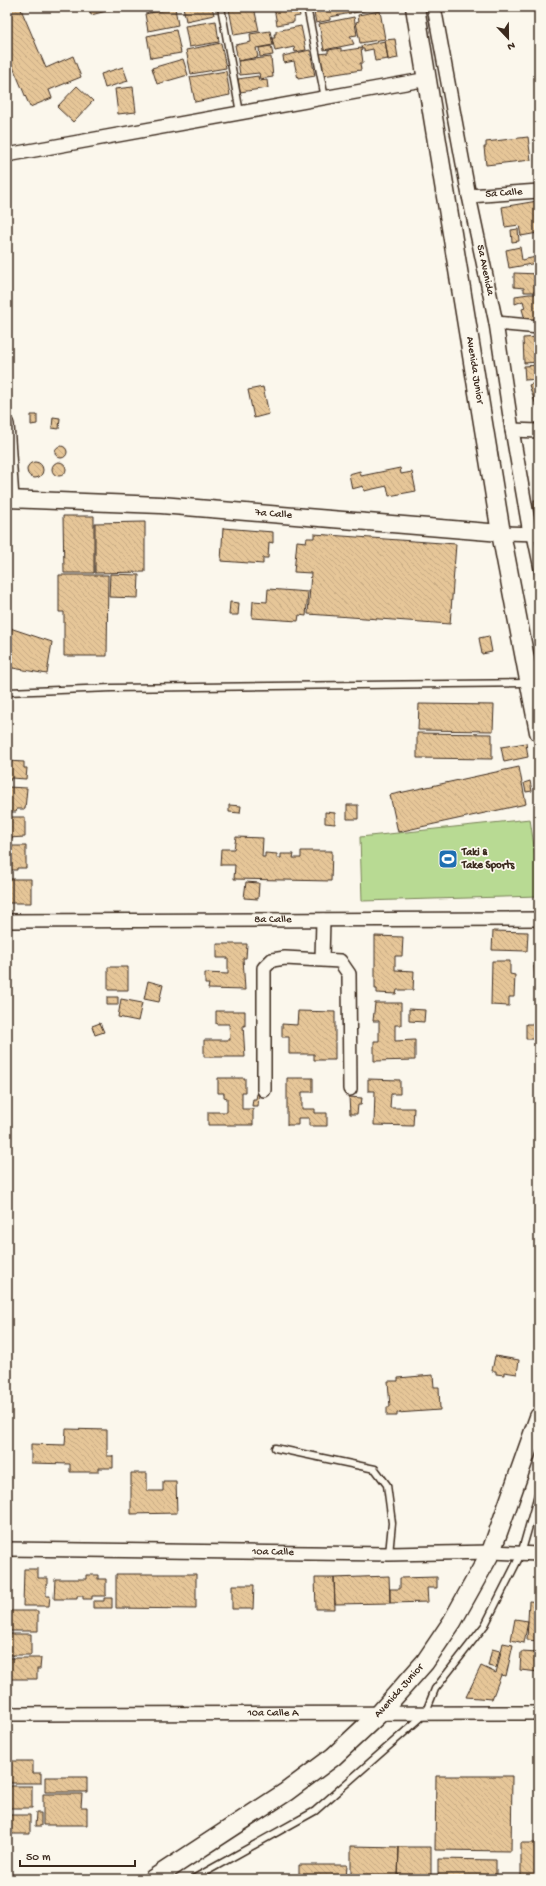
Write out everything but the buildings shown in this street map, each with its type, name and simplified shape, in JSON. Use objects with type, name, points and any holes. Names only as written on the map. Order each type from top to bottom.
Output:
[{"type":"main road","name":"Avenida Junior","points":[[415,7],[428,79],[501,533],[539,732]]},
{"type":"main road","name":"Avenida Junior","points":[[153,1879],[286,1792],[333,1757],[380,1713],[425,1662],[452,1622],[491,1552],[539,1417]]},
{"type":"street","name":"5a Avenida","points":[[434,7],[469,196],[496,323],[512,430],[535,534]]},
{"type":"street","points":[[7,156],[428,79]]},
{"type":"street","name":"5a Calle","points":[[469,196],[539,191]]},
{"type":"street","points":[[496,323],[539,327]]},
{"type":"street","points":[[7,424],[9,499]]},
{"type":"street","points":[[512,430],[539,431]]},
{"type":"street","name":"7a Calle","points":[[9,499],[161,505],[501,533],[535,534]]},
{"type":"street","name":"8a Calle","points":[[7,921],[539,919]]},
{"type":"street","points":[[322,959],[323,920]]},
{"type":"street","points":[[264,1090],[264,968],[272,960],[285,958],[340,961],[349,974],[350,1089]]},
{"type":"street","name":"10a Calle","points":[[7,1549],[389,1554],[491,1552],[539,1554]]},
{"type":"street","name":"10a Calle A","points":[[7,1714],[539,1713]]},
{"type":"lane","points":[[221,7],[240,113]]},
{"type":"lane","points":[[307,7],[325,98]]},
{"type":"lane","points":[[535,534],[539,576]]},
{"type":"lane","points":[[7,692],[112,688],[530,683]]},
{"type":"lane","points":[[275,1448],[375,1468],[387,1485],[392,1523],[389,1554]]},
{"type":"lane","points":[[193,1879],[315,1811],[425,1714],[435,1689],[485,1625],[521,1554],[539,1491]]},
{"type":"green space","name":"Taki & Take Sports","points":[[530,819],[539,880],[539,896],[362,901],[360,837]]},
{"type":"place","name":"Taki & Take Sports","points":[[448,859]]}]
